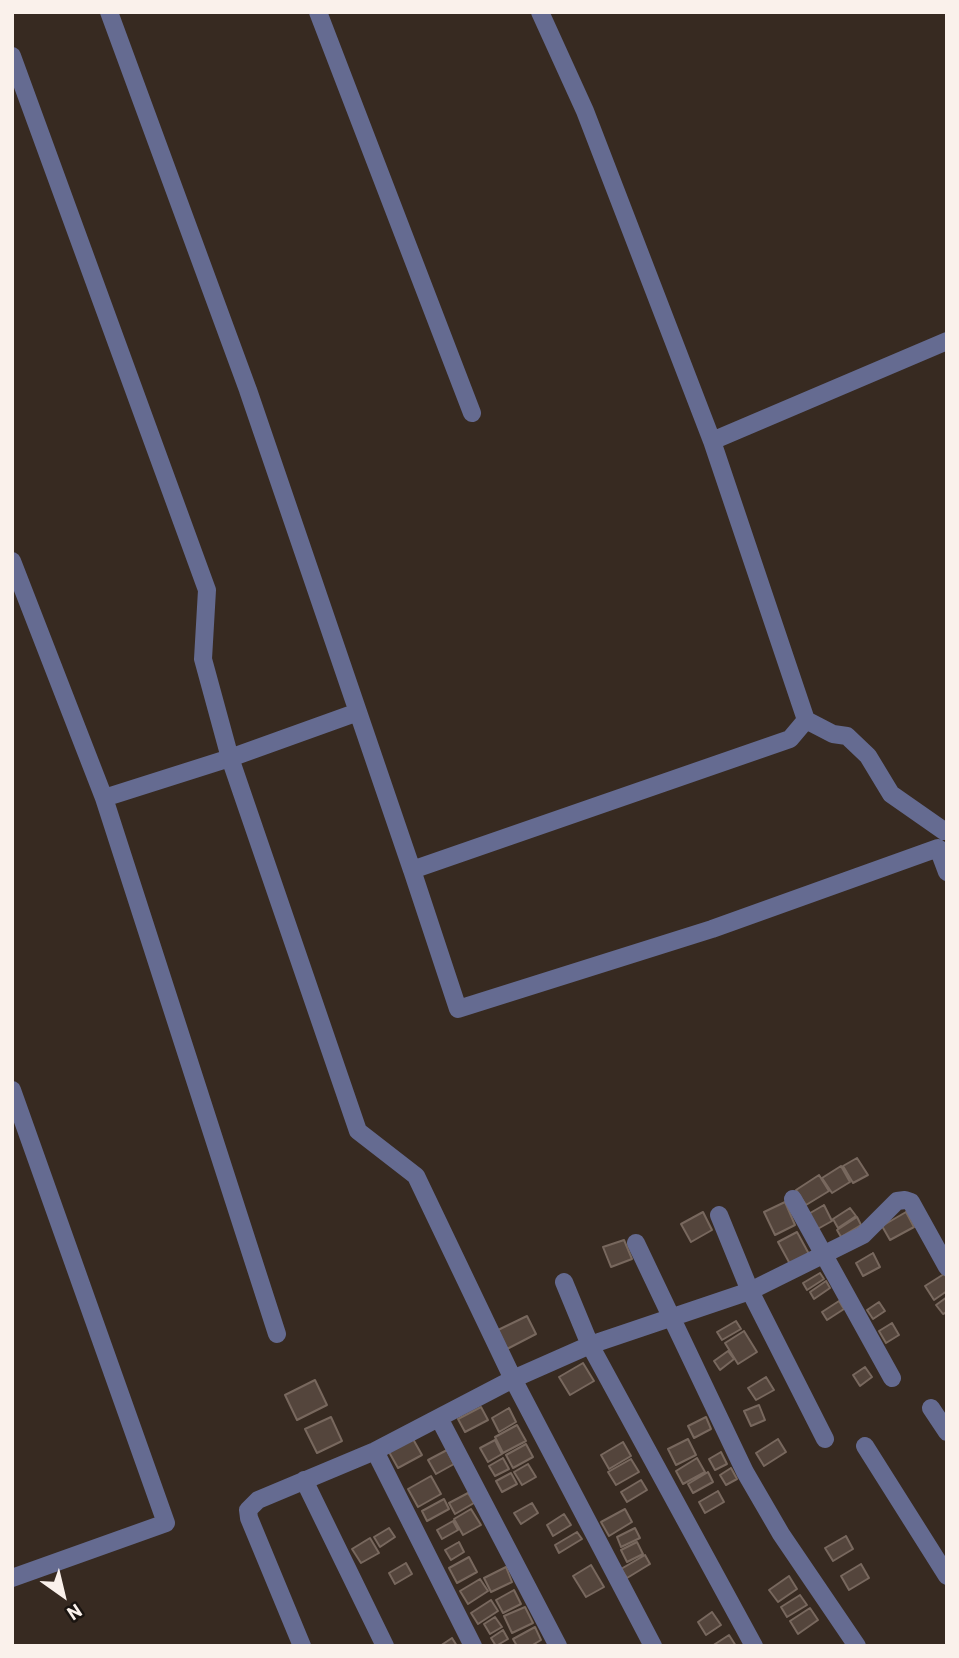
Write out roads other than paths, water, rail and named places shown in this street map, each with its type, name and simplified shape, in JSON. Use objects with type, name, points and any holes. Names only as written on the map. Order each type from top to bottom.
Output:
[{"type":"street","points":[[109,12],[248,390],[458,1009],[712,929],[942,845],[947,872]]},
{"type":"street","points":[[318,12],[472,412]]},
{"type":"street","points":[[540,12],[585,111],[712,441],[806,720],[833,734],[847,736],[868,756],[891,794],[944,831],[947,830]]},
{"type":"street","points":[[12,56],[207,590],[203,659],[230,758],[358,1131],[416,1176],[513,1378],[653,1646]]},
{"type":"street","points":[[712,441],[947,341]]},
{"type":"street","points":[[12,561],[104,799],[277,1334]]},
{"type":"street","points":[[104,799],[358,712]]},
{"type":"street","points":[[412,870],[790,740],[806,720]]},
{"type":"street","points":[[12,1090],[166,1522],[12,1578]]},
{"type":"street","points":[[793,1199],[822,1256],[892,1378]]},
{"type":"street","points":[[302,1646],[249,1518],[248,1510],[258,1500],[375,1451],[513,1378],[590,1345],[750,1291],[863,1236],[897,1201],[911,1202],[947,1267]]},
{"type":"street","points":[[719,1215],[750,1291],[825,1439]]},
{"type":"street","points":[[636,1243],[745,1472],[777,1527],[856,1646]]},
{"type":"street","points":[[564,1282],[590,1345],[754,1646]]},
{"type":"street","points":[[931,1408],[947,1432]]},
{"type":"street","points":[[439,1418],[558,1646]]},
{"type":"street","points":[[865,1446],[947,1576]]},
{"type":"street","points":[[375,1451],[473,1646]]},
{"type":"street","points":[[304,1480],[385,1646]]}]
